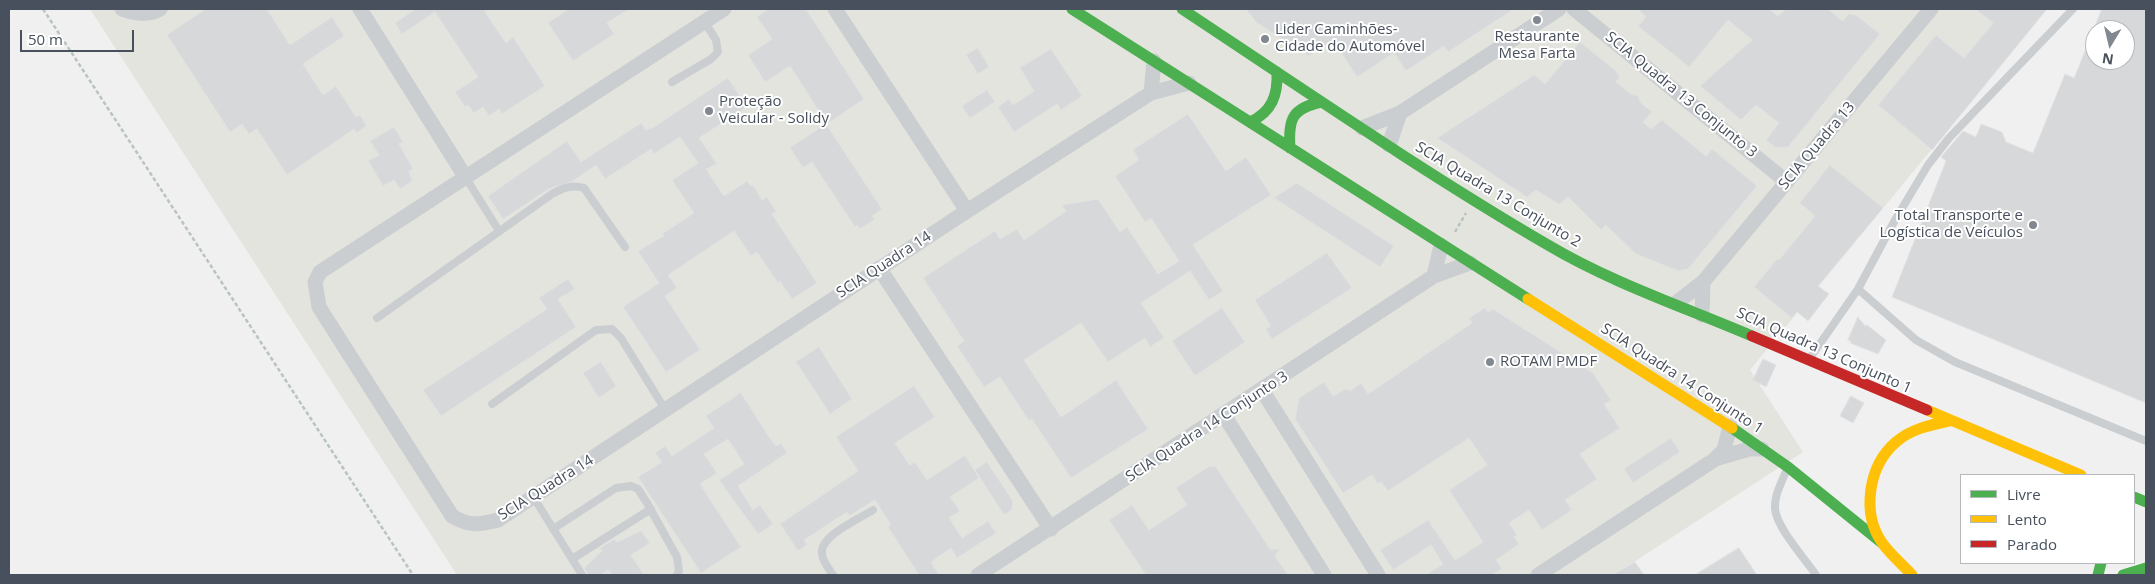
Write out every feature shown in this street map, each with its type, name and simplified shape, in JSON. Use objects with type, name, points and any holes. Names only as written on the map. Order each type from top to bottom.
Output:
[{"type":"main road","points":[[1072,9],[1174,72],[1448,249]]},
{"type":"main road","name":"SCIA Quadra 13 Conjunto 2","points":[[1182,9],[1383,142],[1549,246],[1601,272],[1682,306]]},
{"type":"main road","points":[[1250,122],[1268,112],[1275,99],[1278,86],[1276,72]]},
{"type":"main road","points":[[1290,148],[1288,131],[1290,120],[1298,109],[1308,104],[1322,102]]},
{"type":"main road","name":"SCIA Quadra 14 Conjunto 1","points":[[1448,249],[1730,426],[1788,467],[1882,543]]},
{"type":"main road","name":"SCIA Quadra 13 Conjunto 1","points":[[1682,306],[1949,421],[2078,474]]},
{"type":"main road","points":[[1912,575],[1882,543],[1870,512],[1871,484],[1879,463],[1896,442],[1921,427],[1949,421]]},
{"type":"main road","points":[[2123,575],[2146,568]]},
{"type":"street","points":[[122,9],[134,13],[151,14],[160,9]]},
{"type":"street","points":[[360,9],[466,178]]},
{"type":"street","name":"SCIA Quadra 14","points":[[724,9],[320,272],[314,282],[319,307],[452,516],[465,524],[481,525],[498,520],[1151,92],[1189,83]]},
{"type":"street","points":[[835,9],[967,211]]},
{"type":"street","name":"SCIA Quadra 13 Conjunto 3","points":[[1574,9],[1787,182]]},
{"type":"street","name":"SCIA Quadra 13","points":[[1682,306],[1931,9]]},
{"type":"street","points":[[1362,128],[1400,113],[1555,10]]},
{"type":"street","points":[[1151,92],[1154,61]]},
{"type":"street","points":[[1383,142],[1400,113]]},
{"type":"street","points":[[1434,276],[1448,249]]},
{"type":"street","name":"SCIA Quadra 14 Conjunto 3","points":[[978,575],[1051,529],[1434,276],[1470,263]]},
{"type":"street","points":[[880,268],[1051,529]]},
{"type":"street","points":[[1702,315],[1703,282]]},
{"type":"street","points":[[1262,390],[1378,575]]},
{"type":"street","points":[[1224,415],[1324,575]]},
{"type":"street","points":[[1538,575],[1714,460],[1724,450],[1728,442],[1730,426]]},
{"type":"street","points":[[1714,460],[1749,449],[1762,449]]},
{"type":"lane","points":[[1809,360],[1858,289],[1904,204],[1928,165],[1949,138],[2073,9]]},
{"type":"lane","points":[[672,82],[711,59],[718,52],[716,40],[704,21]]},
{"type":"lane","points":[[466,178],[499,231]]},
{"type":"lane","points":[[377,318],[552,194],[574,185],[584,188],[590,195],[626,247]]},
{"type":"lane","points":[[1858,289],[1916,340],[1955,362],[2146,441]]},
{"type":"lane","points":[[492,404],[596,330],[612,329],[620,338],[666,410]]},
{"type":"lane","points":[[1788,467],[1777,494],[1775,509],[1778,520],[1816,575]]},
{"type":"lane","points":[[553,529],[606,493],[624,485],[638,489],[651,509],[676,557],[679,571],[677,575]]},
{"type":"lane","points":[[534,498],[582,575]]},
{"type":"lane","points":[[572,559],[651,509]]},
{"type":"lane","points":[[832,575],[822,555],[822,546],[828,538],[873,510]]},
{"type":"path","points":[[43,9],[413,575]]},
{"type":"path","points":[[1448,249],[1475,199]]},
{"type":"shaded area","points":[[90,9],[2047,9],[1750,370],[1803,452],[1614,575],[457,575]]},
{"type":"building","points":[[206,9],[267,9],[290,45],[332,17],[344,36],[303,64],[323,95],[336,86],[356,117],[360,115],[367,126],[356,133],[354,129],[287,175],[257,129],[249,134],[242,124],[230,132],[167,35]]},
{"type":"building","points":[[416,9],[483,9],[506,43],[513,37],[545,86],[502,114],[499,109],[489,116],[483,107],[474,113],[468,105],[465,107],[455,92],[478,77],[435,12],[402,34],[395,23]]},
{"type":"building","points":[[569,9],[629,9],[607,23],[614,34],[573,61],[548,23]]},
{"type":"building","points":[[769,9],[806,9],[864,99],[827,124],[790,66],[765,82],[748,55],[772,39],[757,17]]},
{"type":"building","points":[[1246,9],[1514,9],[1448,52],[1444,46],[1406,71],[1394,53],[1357,77],[1333,40],[1309,56],[1257,23]]},
{"type":"building","points":[[1638,9],[1769,9],[1778,16],[1786,9],[1828,9],[1843,21],[1848,14],[1856,15],[1880,34],[1788,147],[1776,148],[1766,140],[1779,123],[1756,105],[1741,120],[1700,86],[1752,40],[1728,20],[1689,67],[1638,26],[1646,17]]},
{"type":"building","points":[[1975,9],[2047,9],[1932,150],[1878,105],[1936,35],[1964,58],[1993,23]]},
{"type":"building","name":"Total Transporte e Logística de Veículos","points":[[2102,9],[2146,9],[2146,403],[1892,297],[1946,161],[1941,157],[1963,131],[1976,137],[1981,124],[2002,132],[2006,142],[2033,153],[2065,74],[2074,78],[2085,51],[2085,70],[2135,70],[2135,20],[2098,20]]},
{"type":"building","points":[[1580,42],[1615,70],[1620,77],[1616,82],[1631,94],[1638,96],[1641,103],[1652,112],[1643,122],[1651,129],[1662,120],[1706,156],[1712,149],[1757,186],[1688,269],[1678,271],[1636,254],[1606,225],[1601,230],[1568,197],[1559,204],[1536,190],[1527,197],[1437,138],[1534,75],[1545,84]]},
{"type":"building","points":[[978,48],[989,67],[978,74],[966,55]]},
{"type":"building","points":[[1051,49],[1082,96],[1061,110],[1057,104],[1014,132],[998,107],[1009,99],[1013,105],[1034,91],[1020,68]]},
{"type":"building","points":[[728,78],[747,107],[699,138],[717,164],[706,169],[724,196],[747,181],[751,186],[753,185],[762,200],[767,197],[776,211],[772,214],[817,283],[792,299],[780,281],[778,283],[757,252],[751,256],[734,231],[668,275],[677,288],[665,296],[700,350],[666,372],[623,307],[659,283],[638,251],[664,236],[662,234],[694,213],[672,180],[698,163],[680,137],[654,154],[651,149],[605,179],[596,165],[573,181],[549,189],[503,219],[488,196],[567,141],[581,162],[641,123],[646,130],[654,127]]},
{"type":"building","points":[[987,90],[995,102],[970,118],[962,106]]},
{"type":"building","points":[[1188,114],[1226,171],[1246,157],[1271,195],[1193,245],[1223,291],[1209,300],[1190,271],[1141,303],[1164,338],[1150,347],[1145,338],[1108,362],[1081,323],[1024,360],[1061,417],[1116,380],[1148,429],[1071,478],[1032,419],[1029,421],[1000,377],[984,387],[957,346],[964,341],[923,278],[995,231],[1000,239],[1017,229],[1024,240],[1066,211],[1062,205],[1098,199],[1120,232],[1127,227],[1158,274],[1179,261],[1151,218],[1145,222],[1115,176],[1139,160],[1133,150]]},
{"type":"building","points":[[826,124],[882,209],[872,216],[875,219],[860,229],[857,225],[855,227],[812,162],[803,168],[790,148]]},
{"type":"building","points":[[394,127],[403,142],[399,144],[413,169],[409,171],[412,181],[400,189],[394,180],[383,186],[368,161],[379,155],[370,141]]},
{"type":"building","points":[[1830,165],[1883,208],[1818,286],[1829,294],[1808,321],[1797,312],[1792,318],[1754,287],[1815,216],[1800,203]]},
{"type":"building","points":[[1297,183],[1394,246],[1380,267],[1274,198]]},
{"type":"building","points":[[1327,253],[1352,288],[1272,339],[1266,329],[1271,326],[1255,300]]},
{"type":"building","points":[[568,279],[575,289],[558,299],[576,327],[441,416],[423,390],[547,309],[539,298]]},
{"type":"building","points":[[1222,308],[1245,342],[1195,376],[1172,341]]},
{"type":"building","points":[[1485,308],[1488,312],[1493,309],[1593,373],[1611,400],[1604,404],[1620,428],[1580,454],[1597,479],[1565,500],[1572,510],[1542,530],[1529,510],[1509,523],[1517,535],[1514,537],[1519,544],[1496,560],[1502,569],[1492,575],[1426,575],[1443,564],[1431,545],[1393,570],[1380,550],[1428,520],[1455,560],[1483,542],[1449,490],[1487,465],[1469,438],[1388,491],[1381,482],[1378,484],[1372,475],[1343,493],[1295,419],[1299,398],[1324,382],[1333,396],[1345,389],[1350,391],[1361,383],[1368,394],[1472,323],[1469,318]]},
{"type":"building","points":[[1858,317],[1865,326],[1867,325],[1886,340],[1878,354],[1850,343],[1851,341],[1848,340]]},
{"type":"building","points":[[819,347],[852,399],[830,414],[796,362]]},
{"type":"building","points":[[1763,359],[1776,365],[1766,387],[1753,380]]},
{"type":"building","points":[[601,362],[616,386],[599,398],[583,373]]},
{"type":"building","points":[[914,386],[935,417],[895,443],[910,466],[915,462],[927,480],[965,455],[979,478],[950,497],[960,511],[949,518],[962,538],[988,521],[996,533],[957,558],[951,548],[931,562],[939,575],[919,575],[888,527],[891,525],[875,500],[849,516],[847,512],[804,540],[807,545],[798,551],[780,524],[858,471],[836,437]]},
{"type":"building","points":[[741,393],[769,437],[776,446],[781,443],[787,453],[738,486],[753,510],[760,505],[773,524],[758,534],[719,480],[744,464],[728,439],[704,454],[717,473],[700,484],[741,547],[701,573],[638,477],[662,462],[655,453],[665,446],[672,456],[714,428],[706,416]]},
{"type":"building","points":[[1851,396],[1864,403],[1853,423],[1840,416]]},
{"type":"building","points":[[1671,438],[1680,452],[1633,483],[1624,469]]},
{"type":"building","points":[[987,462],[1013,501],[1012,510],[1004,515],[975,470]]},
{"type":"building","points":[[1210,466],[1216,467],[1270,549],[1280,549],[1275,556],[1288,575],[1146,575],[1109,520],[1132,505],[1149,530],[1187,505],[1176,488]]},
{"type":"building","points":[[641,531],[650,543],[631,555],[644,575],[612,575],[608,570],[600,575],[588,575],[584,568],[602,551],[600,548],[614,539],[617,542]]},
{"type":"building","points":[[1739,548],[1757,575],[1695,575]]},
{"type":"building","points":[[1635,562],[1644,575],[1613,575]]},
{"type":"traffic: fast","points":[[1072,9],[1528,299]]},
{"type":"traffic: fast","points":[[1182,9],[1409,159],[1572,259],[1648,294],[1752,336]]},
{"type":"traffic: fast","points":[[1250,122],[1264,113],[1272,102],[1275,95],[1277,72]]},
{"type":"traffic: fast","points":[[1290,148],[1290,129],[1294,116],[1304,108],[1322,102]]},
{"type":"traffic: fast","points":[[1732,428],[1788,467],[1882,543]]},
{"type":"traffic: fast","points":[[2135,497],[2146,502]]},
{"type":"traffic: fast","points":[[2098,575],[2101,564]]},
{"type":"traffic: fast","points":[[2123,575],[2146,568]]},
{"type":"traffic: slow","points":[[1528,299],[1732,428]]},
{"type":"traffic: slow","points":[[1927,410],[2079,474]]},
{"type":"traffic: slow","points":[[1912,575],[1886,548],[1876,532],[1870,505],[1874,477],[1886,452],[1896,442],[1921,428],[1949,421]]},
{"type":"traffic: jam","points":[[1752,336],[1927,410]]},
{"type":"place","name":"Restaurante Mesa Farta","points":[[1537,20]]},
{"type":"place","name":"Lider Caminhões- Cidade do Automóvel","points":[[1265,39]]},
{"type":"place","name":"Proteção Veicular - Solidy","points":[[709,111]]},
{"type":"place","name":"Total Transporte e Logística de Veículos","points":[[2033,225]]},
{"type":"place","name":"ROTAM PMDF","points":[[1490,362]]}]
